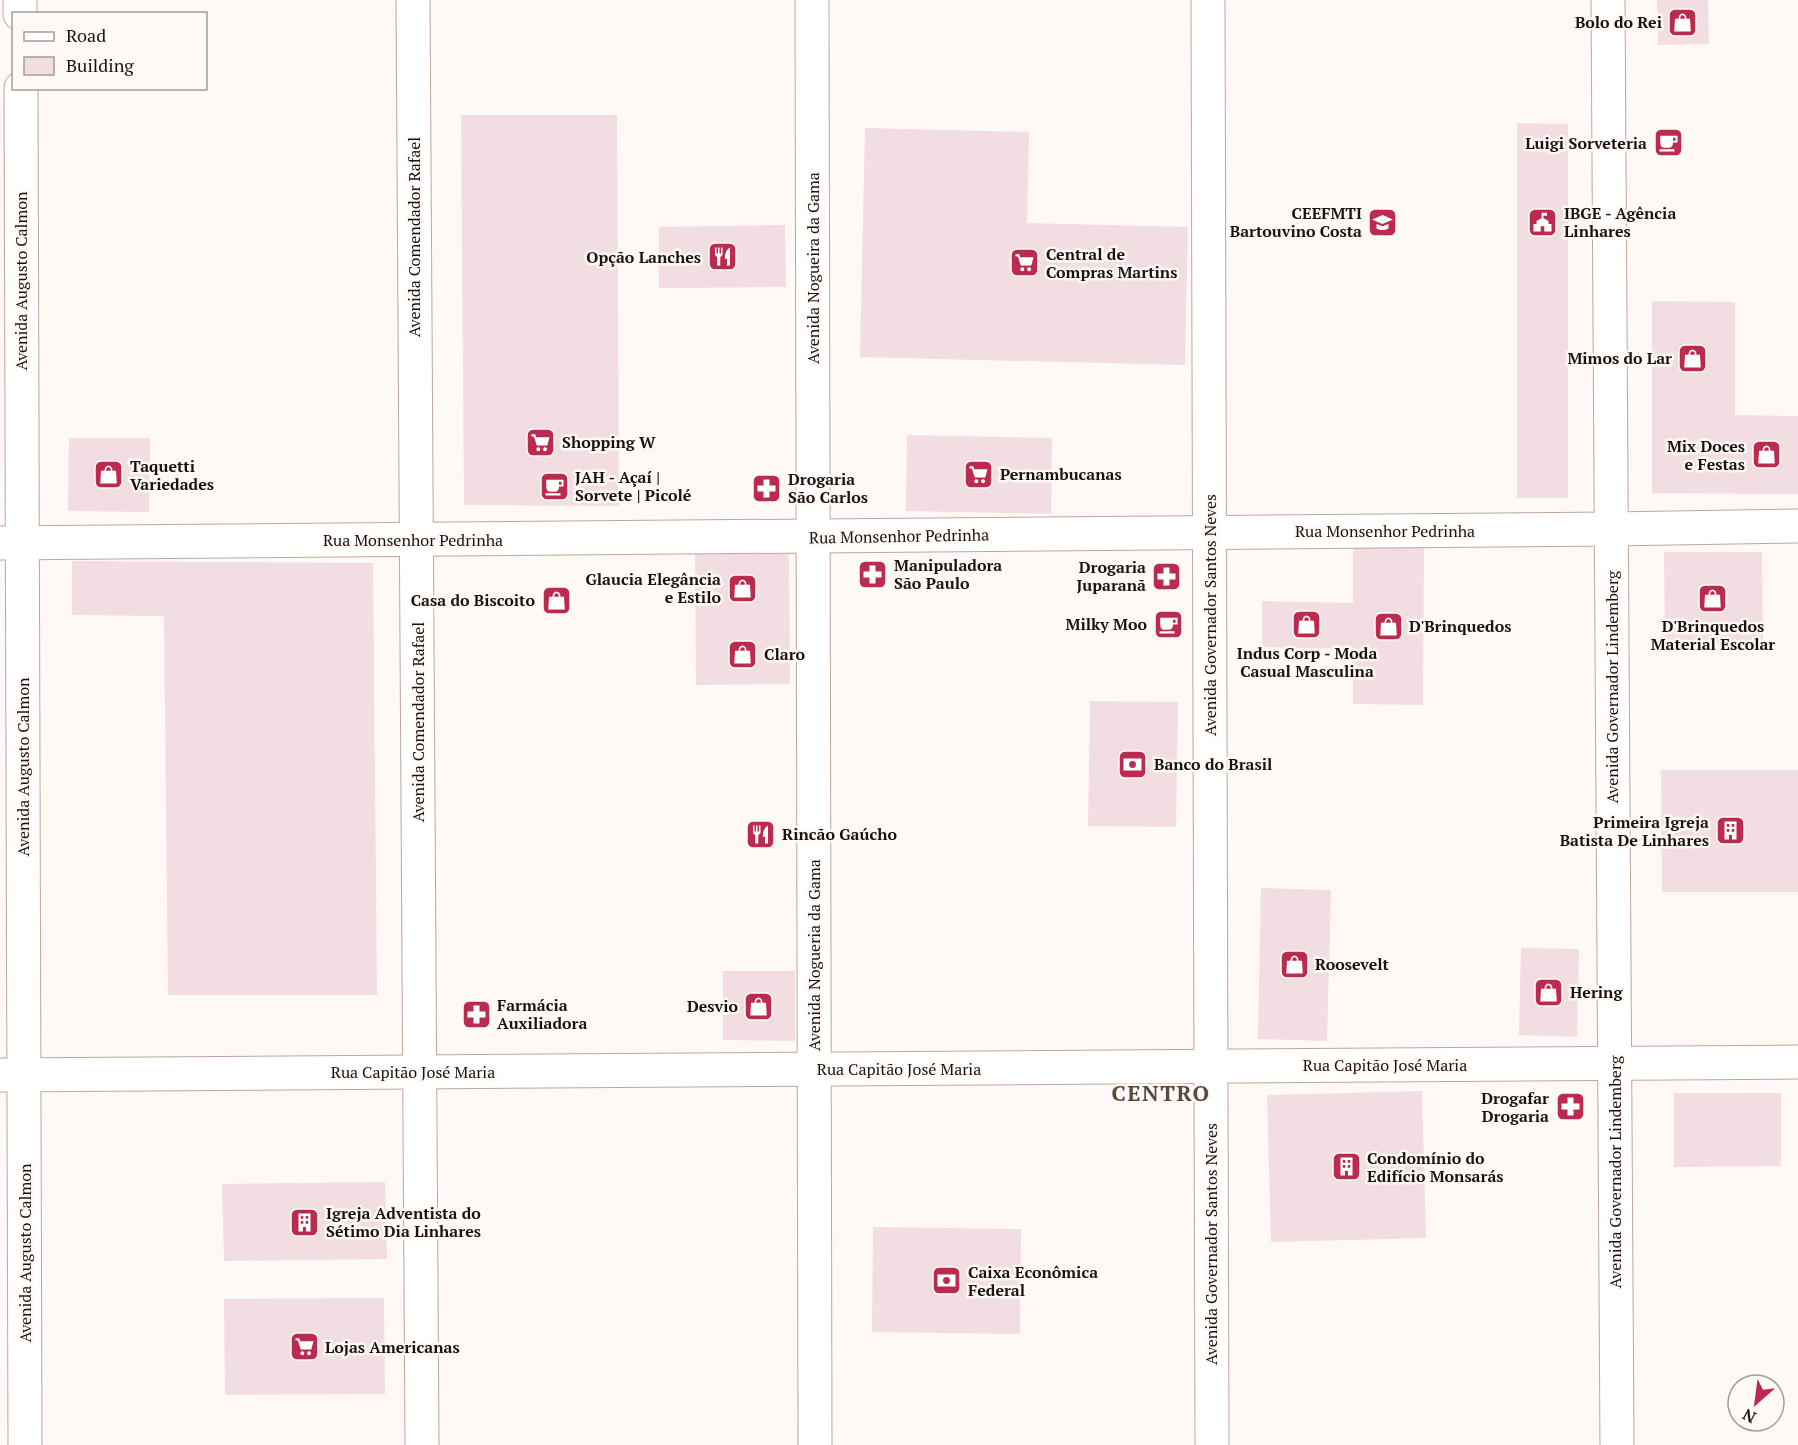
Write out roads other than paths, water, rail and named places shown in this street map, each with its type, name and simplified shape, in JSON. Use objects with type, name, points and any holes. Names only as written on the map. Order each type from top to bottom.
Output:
[{"type":"street","name":"Avenida Comendador Rafael","points":[[413,0],[422,1445]]},
{"type":"street","name":"Avenida Nogueira da Gama","points":[[812,0],[814,536]]},
{"type":"street","name":"Avenida Governador Santos Neves","points":[[1208,0],[1212,1445]]},
{"type":"street","name":"Avenida Governador Lindemberg","points":[[1608,0],[1617,1445]]},
{"type":"street","name":"Avenida Augusto Calmon","points":[[21,90],[11,543],[12,1075],[25,1445]]},
{"type":"street","name":"Rua Monsenhor Pedrinha","points":[[11,543],[1798,526]]},
{"type":"street","name":"Avenida Nogueria da Gama","points":[[814,536],[815,1445]]},
{"type":"street","name":"Rua Capitão José Maria","points":[[12,1075],[1798,1062]]},
{"type":"place","name":"Bolo do Rei","points":[[1683,22]]},
{"type":"place","name":"Luigi Sorveteria","points":[[1668,143]]},
{"type":"place","name":"CEEFMTI Bartouvino Costa","points":[[1383,222]]},
{"type":"place","name":"IBGE - Agência Linhares","points":[[1543,222]]},
{"type":"place","name":"Opção Lanches","points":[[722,257]]},
{"type":"place","name":"Central de Compras Martins","points":[[1025,263]]},
{"type":"place","name":"Mimos do Lar","points":[[1693,358]]},
{"type":"place","name":"Shopping W","points":[[541,442]]},
{"type":"place","name":"Mix Doces e Festas","points":[[1766,455]]},
{"type":"place","name":"Pernambucanas","points":[[979,474]]},
{"type":"place","name":"Taquetti Variedades","points":[[109,475]]},
{"type":"place","name":"JAH - Açaí | Sorvete | Picolé","points":[[554,486]]},
{"type":"place","name":"Drogaria São Carlos","points":[[767,488]]},
{"type":"place","name":"Manipuladora São Paulo","points":[[873,574]]},
{"type":"place","name":"Drogaria Juparanã","points":[[1167,576]]},
{"type":"place","name":"Glaucia Elegância e Estilo","points":[[742,588]]},
{"type":"place","name":"D'Brinquedos Material Escolar","points":[[1713,598]]},
{"type":"place","name":"Casa do Biscoito","points":[[556,600]]},
{"type":"place","name":"Milky Moo","points":[[1168,624]]},
{"type":"place","name":"Indus Corp - Moda Casual Masculina","points":[[1307,625]]},
{"type":"place","name":"D'Brinquedos","points":[[1388,626]]},
{"type":"place","name":"Claro","points":[[743,654]]},
{"type":"place","name":"Banco do Brasil","points":[[1133,764]]},
{"type":"place","name":"Primeira Igreja Batista De Linhares","points":[[1730,831]]},
{"type":"place","name":"Rincão Gaúcho","points":[[761,834]]},
{"type":"place","name":"Roosevelt","points":[[1294,964]]},
{"type":"place","name":"Hering","points":[[1549,992]]},
{"type":"place","name":"Desvio","points":[[759,1006]]},
{"type":"place","name":"Farmácia Auxiliadora","points":[[476,1014]]},
{"type":"place","name":"Drogafar Drogaria","points":[[1570,1107]]},
{"type":"place","name":"Condomínio do Edifício Monsarás","points":[[1346,1167]]},
{"type":"place","name":"Igreja Adventista do Sétimo Dia Linhares","points":[[305,1222]]},
{"type":"place","name":"Caixa Econômica Federal","points":[[947,1281]]},
{"type":"place","name":"Lojas Americanas","points":[[304,1347]]},
{"type":"district","name":"CENTRO","points":[[1161,1093]]}]
